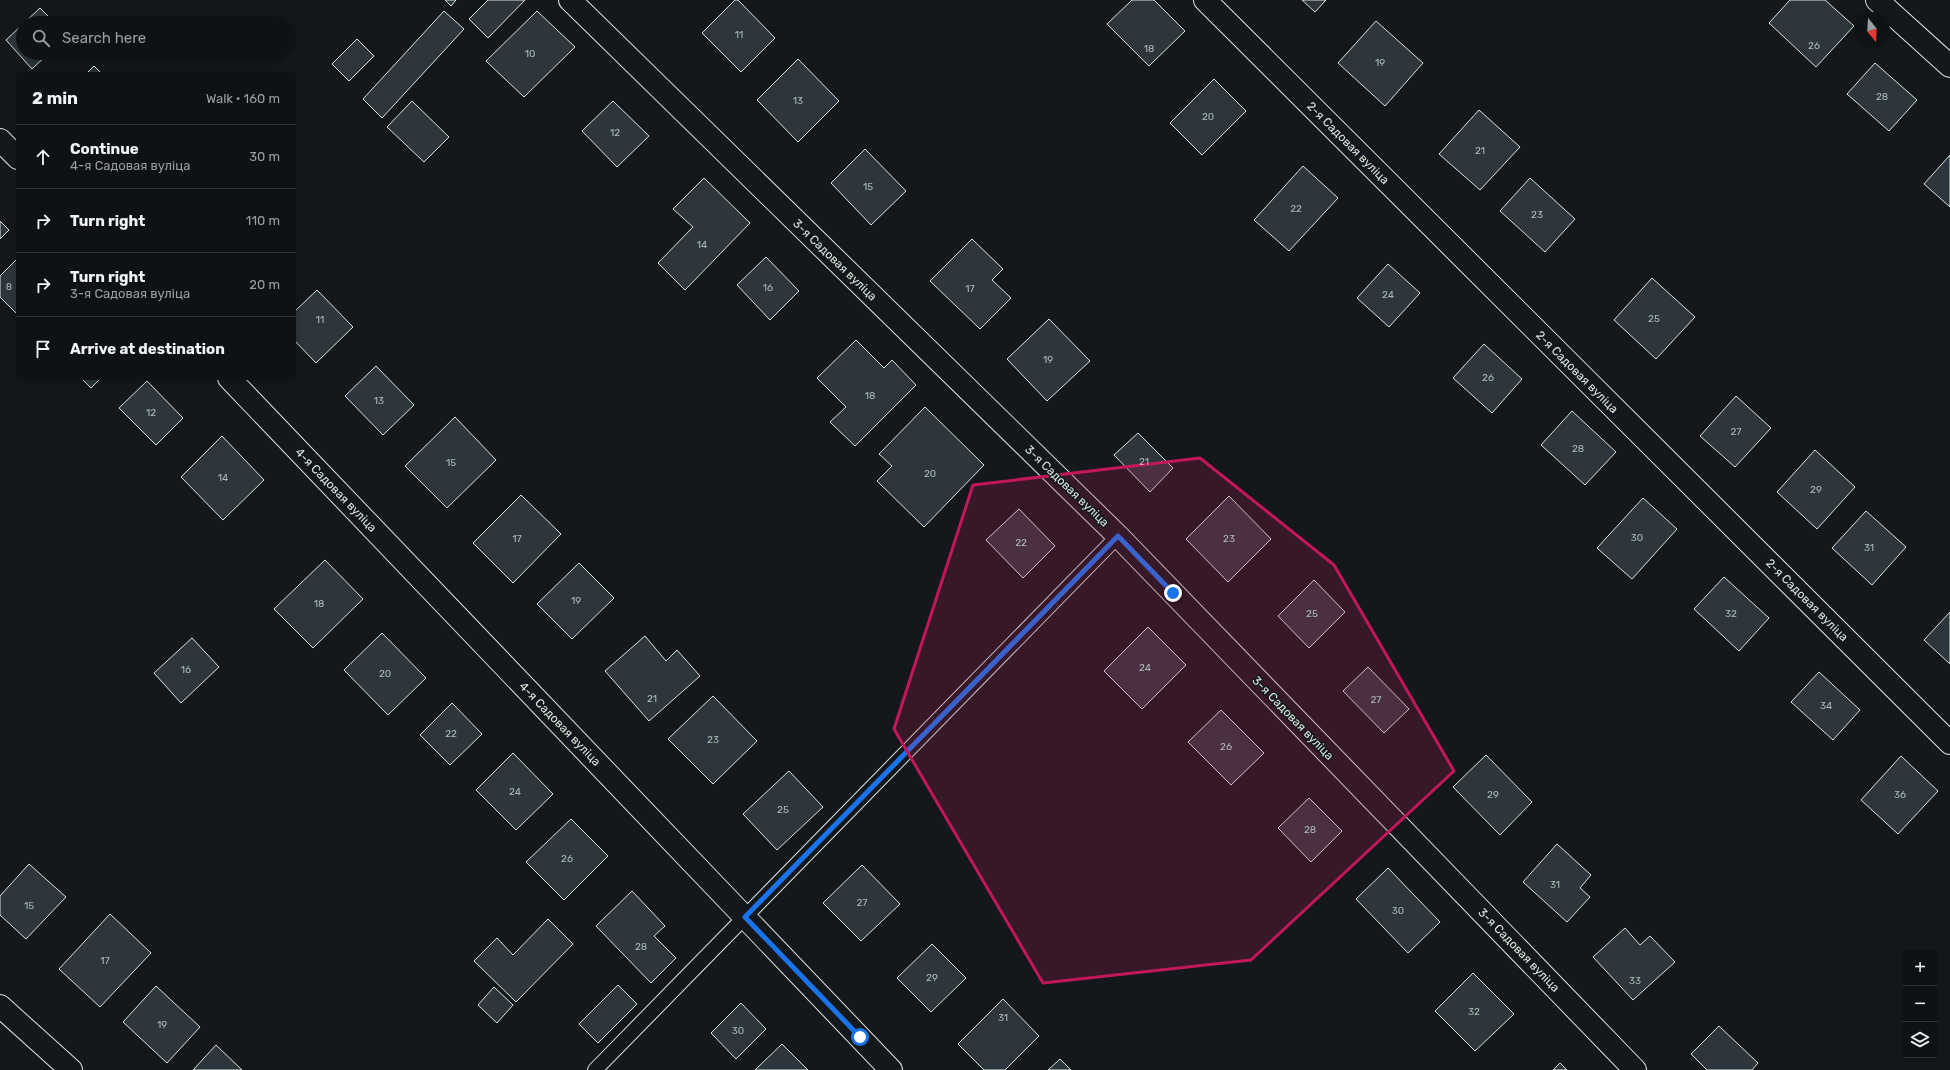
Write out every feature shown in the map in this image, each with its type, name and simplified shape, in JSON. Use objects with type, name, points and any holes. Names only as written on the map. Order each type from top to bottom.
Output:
[{"type":"street","name":"3-я Садовая вуліца","points":[[570,0],[1118,536],[1635,1070]]},
{"type":"street","name":"2-я Садовая вуліца","points":[[1205,0],[1950,743]]},
{"type":"street","points":[[1877,0],[1950,66]]},
{"type":"street","points":[[0,140],[16,156]]},
{"type":"street","name":"4-я Садовая вуліца","points":[[231,380],[892,1070]]},
{"type":"street","points":[[0,1006],[71,1070]]},
{"type":"lane","points":[[595,1070],[1118,536]]},
{"type":"highlighted area","points":[[1200,458],[1334,565],[1454,771],[1251,960],[1043,983],[894,729],[973,485]]},
{"type":"building","points":[[445,0],[456,0],[451,6]]},
{"type":"building","points":[[488,0],[525,0],[488,38],[469,19]]},
{"type":"building","points":[[735,0],[738,0],[775,38],[741,72],[702,33]]},
{"type":"building","points":[[1132,0],[1154,0],[1185,31],[1149,66],[1107,24]]},
{"type":"building","points":[[1302,0],[1326,0],[1315,12]]},
{"type":"building","points":[[1790,0],[1825,0],[1854,26],[1816,67],[1769,23]]},
{"type":"building","points":[[40,8],[48,16],[31,16]]},
{"type":"building","points":[[444,11],[464,29],[382,118],[363,99]]},
{"type":"building","points":[[537,11],[575,47],[524,97],[486,61]]},
{"type":"building","points":[[1376,21],[1423,63],[1385,106],[1338,63]]},
{"type":"building","points":[[16,31],[16,51],[6,40]]},
{"type":"building","points":[[357,39],[374,56],[349,81],[332,64]]},
{"type":"building","points":[[798,59],[839,101],[798,142],[757,100]]},
{"type":"building","points":[[24,60],[42,60],[32,69]]},
{"type":"building","points":[[1875,63],[1917,100],[1889,131],[1847,94]]},
{"type":"building","points":[[94,66],[100,72],[88,72]]},
{"type":"building","points":[[1214,79],[1246,111],[1202,155],[1170,123]]},
{"type":"building","points":[[412,101],[449,137],[424,162],[387,127]]},
{"type":"building","points":[[613,101],[649,136],[617,167],[582,131]]},
{"type":"building","points":[[1479,110],[1520,147],[1480,190],[1439,154]]},
{"type":"building","points":[[865,149],[906,191],[871,225],[831,183]]},
{"type":"building","points":[[1950,155],[1950,207],[1924,184]]},
{"type":"building","points":[[1303,166],[1338,198],[1289,251],[1254,220]]},
{"type":"building","points":[[704,178],[750,223],[685,290],[658,263],[693,227],[673,209]]},
{"type":"building","points":[[1530,178],[1575,219],[1545,252],[1500,211]]},
{"type":"building","points":[[0,221],[9,230],[0,239]]},
{"type":"building","points":[[972,239],[1003,269],[992,280],[1011,298],[980,329],[930,281]]},
{"type":"building","points":[[766,257],[799,291],[770,320],[737,285]]},
{"type":"building","points":[[16,260],[16,313],[0,297],[0,276]]},
{"type":"building","points":[[1388,264],[1420,293],[1389,327],[1357,298]]},
{"type":"building","points":[[1652,278],[1695,317],[1656,359],[1614,320]]},
{"type":"building","points":[[317,290],[353,327],[316,363],[296,342],[296,310]]},
{"type":"building","points":[[1049,319],[1090,361],[1047,401],[1007,359]]},
{"type":"building","points":[[856,340],[884,368],[892,360],[916,385],[855,446],[830,422],[846,407],[817,378]]},
{"type":"building","points":[[1484,344],[1522,379],[1492,413],[1453,378]]},
{"type":"building","points":[[376,366],[414,405],[383,435],[345,396]]},
{"type":"building","points":[[83,380],[99,380],[91,388]]},
{"type":"building","points":[[147,381],[183,418],[156,445],[119,408]]},
{"type":"building","points":[[1736,396],[1771,428],[1735,467],[1700,436]]},
{"type":"building","points":[[925,407],[984,465],[924,527],[877,481],[892,466],[879,454]]},
{"type":"building","points":[[1572,411],[1616,452],[1585,485],[1541,445]]},
{"type":"building","points":[[455,417],[496,460],[447,508],[405,466]]},
{"type":"building","points":[[1138,433],[1173,468],[1150,492],[1114,455]]},
{"type":"building","points":[[222,436],[264,480],[223,520],[181,477]]},
{"type":"building","points":[[1815,450],[1855,487],[1817,529],[1777,492]]},
{"type":"building","points":[[521,495],[561,534],[513,583],[473,543]]},
{"type":"building","points":[[1229,496],[1271,539],[1228,582],[1186,539]]},
{"type":"building","points":[[1643,498],[1677,529],[1632,579],[1597,548]]},
{"type":"building","points":[[1019,509],[1055,546],[1023,578],[986,540]]},
{"type":"building","points":[[1866,511],[1906,547],[1872,585],[1832,548]]},
{"type":"building","points":[[325,560],[363,599],[313,648],[274,609]]},
{"type":"building","points":[[579,563],[614,598],[572,639],[537,604]]},
{"type":"building","points":[[1724,577],[1769,618],[1739,651],[1694,609]]},
{"type":"building","points":[[1314,580],[1345,612],[1309,648],[1278,616]]},
{"type":"building","points":[[1950,612],[1950,664],[1924,640]]},
{"type":"building","points":[[1148,627],[1186,665],[1142,709],[1104,671]]},
{"type":"building","points":[[382,633],[426,678],[388,715],[344,670]]},
{"type":"building","points":[[645,636],[666,661],[677,650],[700,676],[649,721],[605,671]]},
{"type":"building","points":[[192,638],[219,667],[181,703],[154,673]]},
{"type":"building","points":[[1368,667],[1409,709],[1384,733],[1343,691]]},
{"type":"building","points":[[1819,672],[1860,710],[1833,740],[1791,702]]},
{"type":"building","points":[[713,696],[757,741],[713,784],[668,739]]},
{"type":"building","points":[[452,703],[482,734],[450,765],[420,735]]},
{"type":"building","points":[[1221,710],[1264,753],[1231,785],[1188,742]]},
{"type":"building","points":[[513,753],[553,794],[516,830],[476,790]]},
{"type":"building","points":[[1486,755],[1532,802],[1500,835],[1453,787]]},
{"type":"building","points":[[1901,756],[1938,791],[1898,834],[1861,800]]},
{"type":"building","points":[[789,771],[823,807],[777,850],[743,814]]},
{"type":"building","points":[[1309,798],[1342,831],[1311,862],[1278,828]]},
{"type":"building","points":[[571,819],[608,856],[564,900],[526,862]]},
{"type":"building","points":[[1557,844],[1591,875],[1580,888],[1590,897],[1567,922],[1523,882]]},
{"type":"building","points":[[29,864],[66,897],[26,939],[0,915],[0,896]]},
{"type":"building","points":[[862,865],[900,904],[861,941],[823,903]]},
{"type":"building","points":[[1388,868],[1440,922],[1408,953],[1356,899]]},
{"type":"building","points":[[632,891],[665,926],[654,936],[676,958],[651,983],[596,926]]},
{"type":"building","points":[[110,914],[151,953],[100,1007],[59,969]]},
{"type":"building","points":[[548,919],[573,944],[516,1002],[474,961],[497,938],[513,955]]},
{"type":"building","points":[[1625,928],[1640,945],[1650,936],[1675,962],[1633,1000],[1593,957]]},
{"type":"building","points":[[932,944],[966,978],[931,1012],[897,978]]},
{"type":"building","points":[[1473,973],[1514,1014],[1475,1051],[1435,1011]]},
{"type":"building","points":[[618,985],[637,1004],[598,1043],[579,1024]]},
{"type":"building","points":[[156,986],[200,1027],[167,1063],[123,1022]]},
{"type":"building","points":[[494,987],[513,1005],[497,1023],[478,1005]]},
{"type":"building","points":[[1003,999],[1039,1036],[1005,1070],[984,1070],[958,1044]]},
{"type":"building","points":[[741,1003],[766,1029],[736,1059],[711,1033]]},
{"type":"building","points":[[1719,1026],[1758,1063],[1752,1070],[1707,1070],[1691,1054]]},
{"type":"building","points":[[782,1044],[808,1070],[755,1070]]},
{"type":"building","points":[[216,1045],[242,1070],[193,1070]]},
{"type":"building","points":[[1060,1059],[1071,1070],[1048,1070]]},
{"type":"building","points":[[1560,1063],[1567,1070],[1553,1070]]},
{"type":"route","points":[[860,1037],[745,917],[1118,536],[1173,593]]}]
